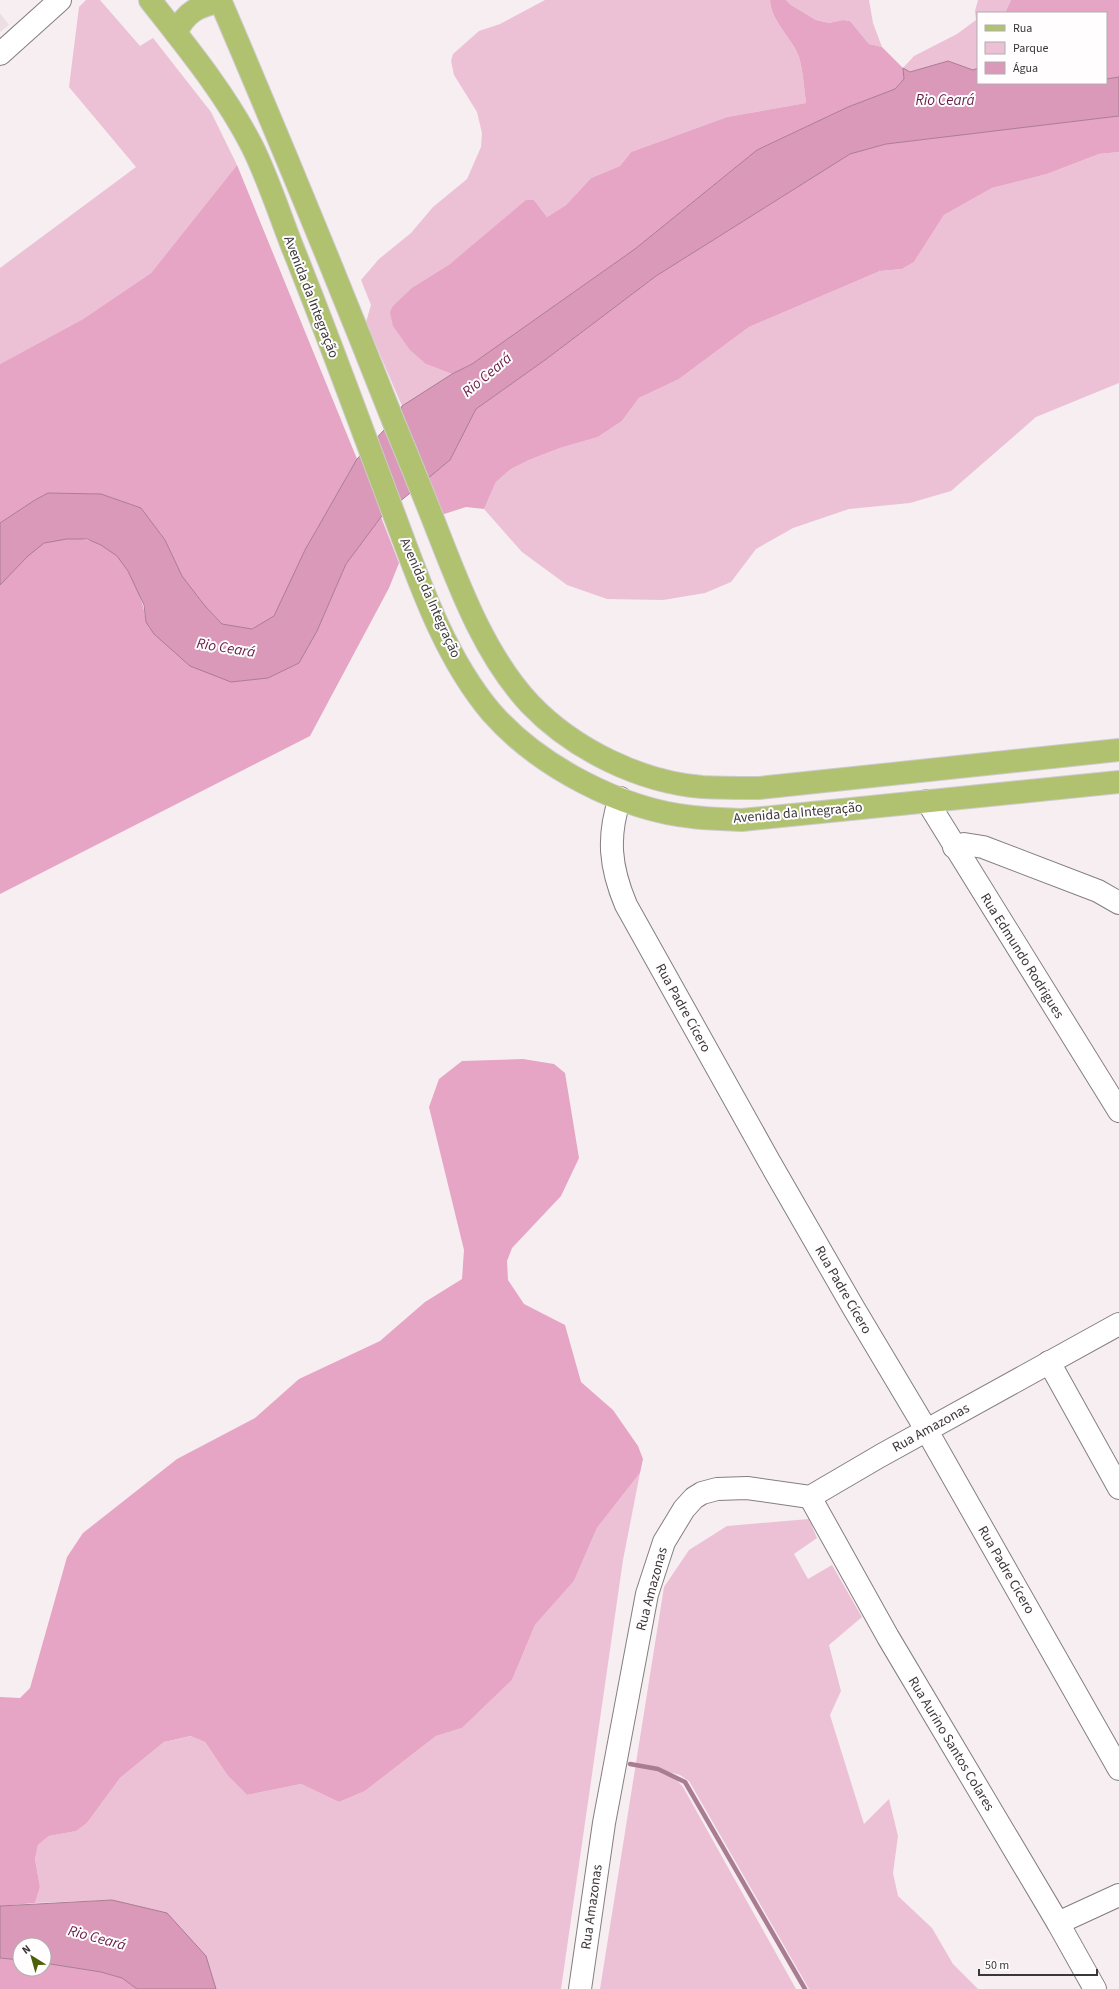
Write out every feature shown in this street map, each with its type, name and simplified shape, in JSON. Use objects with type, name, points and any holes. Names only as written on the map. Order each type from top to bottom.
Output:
[{"type":"main road","name":"Avenida da Integração","points":[[150,0],[214,83],[252,146],[404,541],[448,646],[492,712],[519,739],[547,761],[602,791],[648,808],[692,817],[735,819],[1119,782]]},
{"type":"main road","name":"Avenida da Integração","points":[[220,0],[374,373],[455,575],[493,653],[529,703],[549,722],[575,741],[608,761],[668,781],[700,787],[759,788],[1119,750]]},
{"type":"main road","points":[[176,33],[182,20],[192,11],[205,4],[220,0]]},
{"type":"main road","points":[[872,776],[877,806]]},
{"type":"main road","points":[[849,778],[854,808]]},
{"type":"street","points":[[0,54],[60,0]]},
{"type":"street","name":"Rua Padre Cícero","points":[[620,798],[612,829],[611,846],[617,884],[626,904],[776,1174],[853,1307],[1112,1743],[1119,1769]]},
{"type":"street","name":"Rua Edmundo Rodrigues","points":[[927,801],[954,847],[1119,1111]]},
{"type":"street","points":[[954,847],[964,844],[984,847],[1098,891],[1119,903]]},
{"type":"street","name":"Rua Amazonas","points":[[580,1989],[607,1808],[647,1594],[664,1542],[684,1509],[694,1498],[702,1493],[717,1489],[747,1488],[810,1497],[1119,1324]]},
{"type":"street","points":[[1049,1362],[1119,1488]]},
{"type":"street","name":"Rua Aurino Santos Colares","points":[[810,1497],[892,1644],[1095,1989]]},
{"type":"street","points":[[1058,1924],[1119,1895]]},
{"type":"shaded area","points":[[770,0],[786,0],[791,5],[816,20],[829,23],[843,20],[850,21],[869,44],[882,47],[903,68],[904,79],[895,89],[848,107],[757,150],[635,249],[472,364],[452,374],[426,364],[410,350],[393,326],[390,312],[393,306],[413,287],[450,264],[526,200],[534,200],[547,217],[566,205],[591,178],[620,166],[631,152],[727,117],[806,103],[799,57],[774,16]]},
{"type":"shaded area","points":[[1011,0],[1119,0],[1119,77],[1107,79],[1107,12],[1005,12]]},
{"type":"shaded area","points":[[0,13],[9,25],[0,32]]},
{"type":"shaded area","points":[[1119,116],[1119,152],[1099,154],[1047,174],[992,188],[944,215],[914,262],[902,269],[880,271],[749,327],[679,379],[639,398],[622,421],[598,437],[560,448],[511,469],[496,482],[484,509],[466,507],[441,515],[428,477],[450,460],[476,409],[545,360],[656,276],[850,154],[886,144]]},
{"type":"shaded area","points":[[237,165],[357,459],[305,550],[274,617],[251,629],[222,624],[205,606],[182,576],[165,540],[141,508],[101,494],[48,493],[0,523],[0,364],[83,319],[151,273]]},
{"type":"shaded area","points":[[381,517],[399,563],[389,588],[310,736],[0,894],[0,585],[34,550],[45,543],[54,540],[73,538],[93,542],[110,550],[122,562],[132,578],[143,605],[146,622],[231,682],[268,678],[299,663],[317,631],[346,564]]},
{"type":"shaded area","points":[[523,1059],[554,1064],[565,1073],[579,1158],[561,1196],[512,1248],[507,1261],[508,1280],[524,1304],[565,1325],[581,1382],[613,1410],[638,1446],[643,1459],[640,1473],[597,1528],[574,1581],[535,1625],[512,1680],[462,1728],[436,1736],[365,1791],[339,1802],[301,1784],[247,1795],[228,1776],[205,1742],[191,1736],[164,1742],[120,1778],[87,1823],[76,1831],[49,1836],[38,1845],[35,1859],[40,1887],[35,1903],[0,1906],[0,1697],[20,1698],[30,1688],[67,1557],[83,1533],[177,1459],[255,1418],[299,1379],[380,1341],[425,1302],[462,1279],[464,1250],[429,1107],[439,1079],[462,1061]]},
{"type":"shaded area","points":[[0,1958],[12,1959],[12,1977],[52,1977],[52,1964],[101,1972],[122,1978],[137,1989],[0,1989]]},
{"type":"green space","points":[[86,0],[100,0],[140,46],[153,38],[211,112],[237,165],[151,273],[83,319],[0,364],[0,268],[136,167],[69,87],[79,7]]},
{"type":"green space","points":[[545,0],[770,0],[774,16],[799,57],[806,103],[727,117],[631,152],[620,166],[591,178],[566,205],[547,217],[534,200],[450,264],[413,287],[426,364],[452,374],[402,406],[366,322],[371,305],[361,280],[379,259],[411,233],[433,207],[467,179],[481,147],[482,133],[477,112],[454,75],[451,61],[453,54],[479,31],[500,24]]},
{"type":"green space","points":[[786,0],[869,0],[873,23],[882,47],[869,44],[850,21],[843,20],[829,23],[816,20],[791,5]]},
{"type":"green space","points":[[978,0],[1011,0],[1005,12],[977,12],[977,68],[973,70],[948,61],[910,72],[903,68],[914,56],[957,34],[976,20],[975,11]]},
{"type":"green space","points":[[1119,152],[1119,383],[1036,417],[951,491],[910,503],[849,509],[793,528],[756,549],[731,582],[705,593],[663,600],[607,599],[567,585],[522,552],[484,509],[496,482],[511,469],[560,448],[598,437],[622,421],[639,398],[679,379],[749,327],[880,271],[902,269],[914,262],[944,215],[992,188],[1047,174],[1099,154]]},
{"type":"green space","points":[[640,1473],[623,1560],[561,1989],[216,1989],[206,1956],[112,1900],[35,1903],[40,1887],[35,1859],[38,1845],[49,1836],[75,1831],[87,1823],[120,1778],[164,1742],[192,1736],[205,1742],[228,1776],[247,1795],[301,1784],[339,1802],[365,1791],[436,1736],[462,1728],[512,1680],[535,1625],[574,1581],[597,1528]]},
{"type":"green space","points":[[809,1519],[817,1538],[794,1554],[808,1579],[832,1565],[862,1617],[829,1645],[841,1691],[830,1715],[864,1824],[889,1799],[898,1836],[893,1873],[898,1896],[932,1928],[953,1964],[978,1989],[809,1989],[689,1781],[680,1775],[661,1770],[675,1778],[683,1787],[796,1989],[600,1989],[664,1587],[689,1550],[727,1526]]},
{"type":"water","name":"Rio Ceará","points":[[948,61],[973,70],[977,68],[977,84],[1107,84],[1107,79],[1119,77],[1119,116],[886,144],[850,154],[656,276],[545,360],[476,409],[450,460],[381,517],[346,564],[317,631],[299,663],[268,678],[231,682],[190,666],[154,634],[146,622],[144,605],[128,571],[117,556],[101,545],[87,539],[67,539],[44,543],[28,556],[0,585],[0,523],[48,493],[101,494],[141,508],[165,540],[182,576],[205,606],[222,624],[252,629],[274,616],[305,550],[357,459],[398,415],[402,406],[452,374],[472,364],[635,249],[757,150],[848,107],[895,89],[904,79],[903,68],[910,72]]},
{"type":"water","name":"Rio Ceará","points":[[112,1900],[167,1913],[206,1956],[216,1989],[137,1989],[122,1978],[101,1972],[52,1964],[52,1937],[12,1937],[12,1959],[0,1958],[0,1906]]},
{"type":"waterway","points":[[630,1764],[658,1769],[685,1782],[805,1989]]}]
